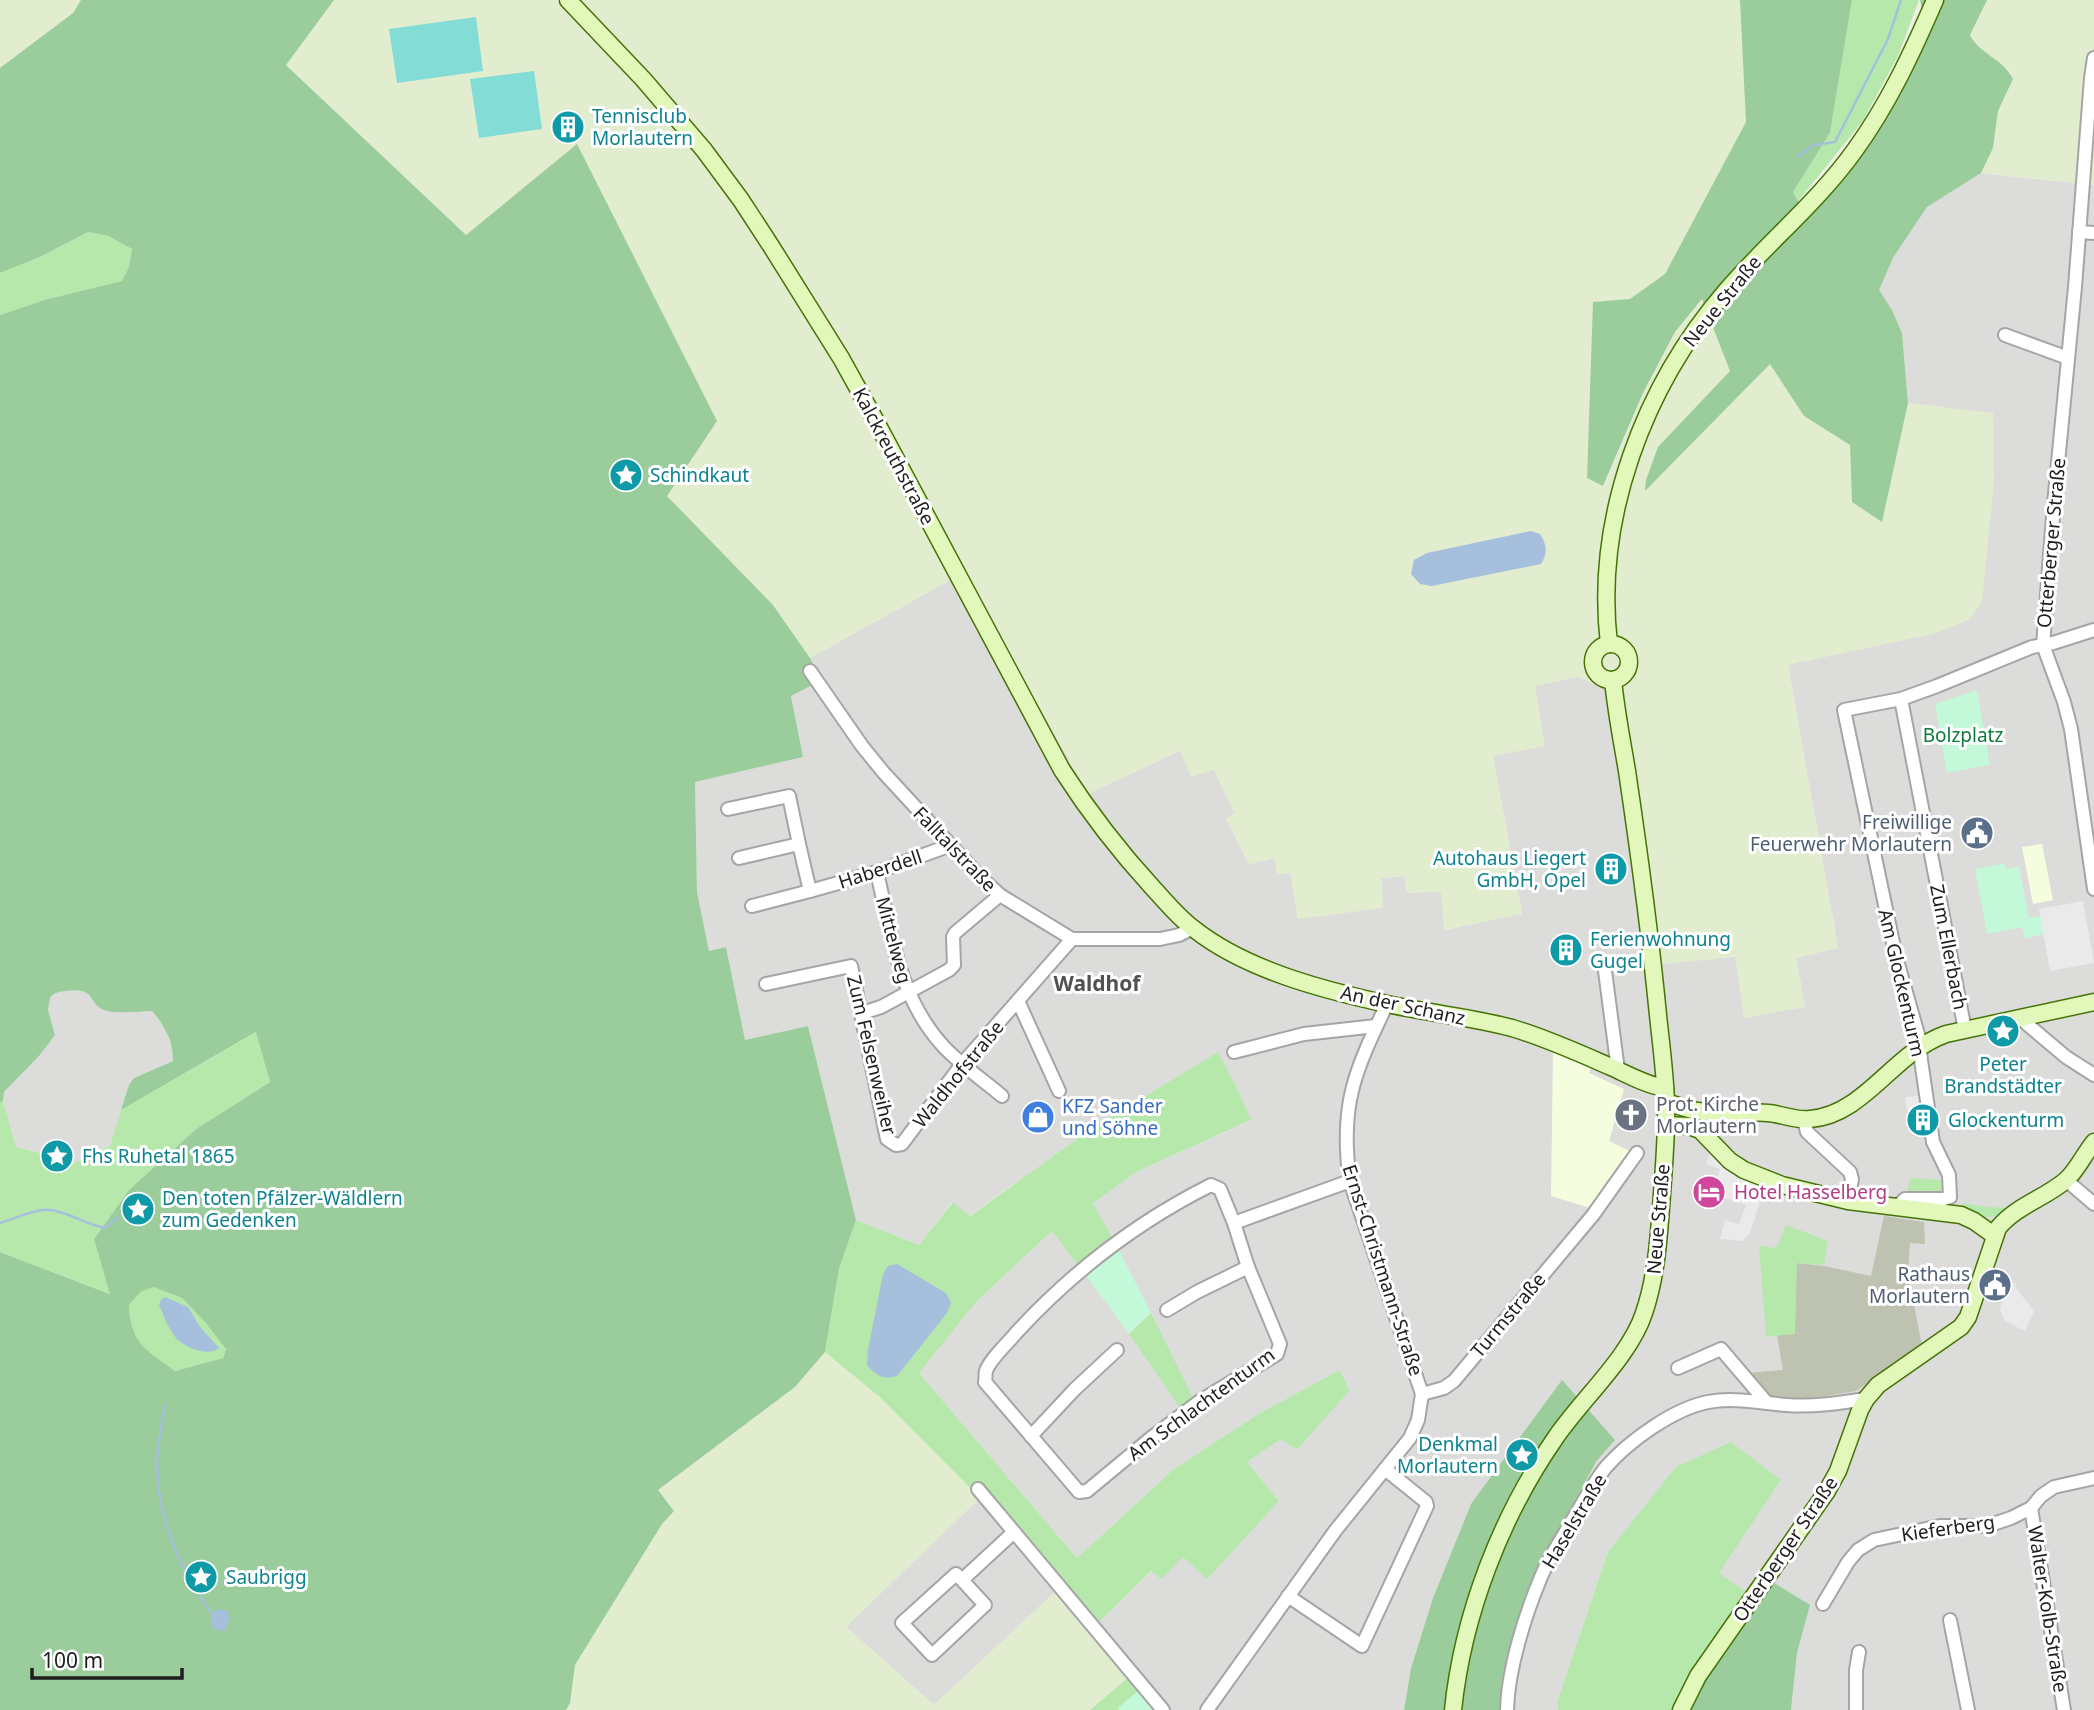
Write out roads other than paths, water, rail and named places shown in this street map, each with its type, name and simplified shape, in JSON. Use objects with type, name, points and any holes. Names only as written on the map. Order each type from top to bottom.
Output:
[{"type":"street","name":"Kalckreuthstraße","points":[[568,0],[643,79],[704,150],[741,200],[860,391],[1062,770],[1087,808],[1129,862],[1193,929]]},
{"type":"street","name":"Neue Straße","points":[[1453,1710],[1472,1616],[1489,1564],[1507,1524],[1555,1438],[1639,1328],[1655,1271],[1666,1095],[1654,973],[1613,680],[1601,677],[1593,664],[1596,652],[1609,644],[1606,592],[1616,510],[1629,464],[1654,397],[1672,365],[1706,315],[1743,272],[1829,183],[1854,152],[1895,87],[1935,0]]},
{"type":"street","name":"Otterberger Straße","points":[[2094,58],[2043,645],[2071,729],[2094,889]]},
{"type":"street","points":[[2079,232],[2094,233]]},
{"type":"street","points":[[2005,335],[2068,358]]},
{"type":"street","points":[[1901,699],[1937,687],[2032,647],[2094,629]]},
{"type":"street","points":[[1609,644],[1620,647],[1628,661],[1622,676],[1613,680]]},
{"type":"street","name":"Falltalstraße","points":[[810,671],[862,746],[951,845],[1000,895],[1072,939]]},
{"type":"street","name":"Am Glockenturm","points":[[1897,1207],[1905,1199],[1944,1199],[1950,1197],[1951,1193],[1949,1175],[1933,1142],[1921,1045],[1896,957],[1844,710],[1901,699]]},
{"type":"street","name":"Zum Ellerbach","points":[[1901,699],[1965,1030]]},
{"type":"street","points":[[728,810],[789,796],[810,891]]},
{"type":"street","points":[[739,858],[799,844]]},
{"type":"street","name":"Haberdell","points":[[752,906],[877,872],[951,845]]},
{"type":"street","name":"Mittelweg","points":[[877,872],[899,971],[919,1016],[943,1047],[1002,1096]]},
{"type":"street","points":[[862,1013],[881,1007],[950,970],[954,965],[955,933],[1000,895]]},
{"type":"street","points":[[1072,939],[1160,939],[1179,936],[1193,929]]},
{"type":"street","name":"An der Schanz","points":[[1193,929],[1231,953],[1318,986],[1387,1004],[1511,1028],[1538,1036],[1618,1070],[1699,1111],[1766,1113],[1804,1120]]},
{"type":"street","name":"Waldhofstraße","points":[[896,1145],[902,1144],[962,1064],[1072,939]]},
{"type":"street","name":"Zum Felsenweiher","points":[[766,984],[851,966],[887,1139],[896,1145]]},
{"type":"street","points":[[1605,971],[1618,1070]]},
{"type":"street","name":"Waldhofstraße","points":[[1018,1001],[1059,1091]]},
{"type":"street","points":[[1848,1201],[1852,1175],[1807,1132],[1804,1120],[1826,1116],[1851,1104],[1921,1045],[1938,1037],[2094,1002]]},
{"type":"street","name":"Ernst-Christmann-Straße","points":[[1387,1004],[1359,1063],[1352,1086],[1347,1109],[1347,1157],[1350,1181],[1422,1394]]},
{"type":"street","points":[[2021,1019],[2066,1057],[2094,1075]]},
{"type":"street","points":[[1234,1052],[1304,1034],[1376,1026]]},
{"type":"street","points":[[1695,1128],[1699,1111]]},
{"type":"street","points":[[1666,1125],[1695,1128],[1704,1133],[1730,1161],[1744,1170],[1782,1185],[1848,1201],[1961,1215],[1995,1236]]},
{"type":"street","name":"Otterberger Straße","points":[[1681,1710],[1698,1676],[1827,1491],[1838,1471],[1866,1399],[1878,1385],[1961,1327],[1968,1317],[1995,1236],[2005,1220],[2066,1180],[2094,1142]]},
{"type":"street","name":"Turmstraße","points":[[1422,1394],[1444,1388],[1454,1381],[1593,1215],[1637,1153]]},
{"type":"street","points":[[2066,1180],[2094,1204]]},
{"type":"street","points":[[1234,1223],[1350,1181]]},
{"type":"street","name":"Am Schlachtenturm","points":[[1211,1185],[1220,1189],[1248,1267],[1280,1344],[1277,1354],[1200,1401],[1087,1491],[1079,1492],[985,1381],[986,1371],[1001,1350],[1090,1262],[1153,1217],[1211,1185]]},
{"type":"street","points":[[1167,1310],[1248,1267]]},
{"type":"street","points":[[1678,1368],[1721,1349],[1766,1403]]},
{"type":"street","points":[[1031,1436],[1075,1389],[1117,1350]]},
{"type":"street","points":[[1207,1710],[1335,1531],[1410,1438],[1418,1420],[1422,1394]]},
{"type":"street","name":"Haselstraße","points":[[1507,1710],[1512,1670],[1542,1575],[1604,1469],[1625,1448],[1665,1420],[1687,1408],[1707,1402],[1723,1400],[1790,1406],[1866,1399]]},
{"type":"street","points":[[1288,1596],[1362,1646],[1427,1506],[1426,1502],[1385,1469]]},
{"type":"street","name":"Kieferberg","points":[[1823,1604],[1848,1562],[1858,1550],[1874,1540],[1940,1527],[1982,1527],[2031,1508],[2054,1486],[2094,1478]]},
{"type":"street","points":[[978,1489],[1163,1710]]},
{"type":"street","name":"Walter-Kolb-Straße","points":[[2031,1508],[2064,1710]]},
{"type":"street","points":[[962,1580],[1014,1532]]},
{"type":"street","points":[[956,1574],[962,1580],[985,1605],[932,1655],[902,1623],[956,1574]]},
{"type":"street","points":[[1950,1620],[1968,1710]]},
{"type":"street","points":[[1856,1710],[1859,1652]]},
{"type":"waterway","points":[[1799,156],[1813,145],[1835,142],[1888,39],[1901,0]]},
{"type":"waterway","points":[[0,1223],[42,1210],[57,1211],[105,1228],[117,1218]]},
{"type":"waterway","points":[[165,1404],[157,1458],[165,1520],[189,1578],[212,1614]]},
{"type":"place","name":"Tennisclub Morlautern","points":[[568,127]]},
{"type":"place","name":"Schindkaut","points":[[626,475]]},
{"type":"place","name":"Freiwillige Feuerwehr Morlautern","points":[[1977,833]]},
{"type":"place","name":"Autohaus Liegert GmbH, Opel","points":[[1611,869]]},
{"type":"place","name":"Ferienwohnung Gugel","points":[[1566,950]]},
{"type":"place","name":"Peter Brandstädter","points":[[2003,1031]]},
{"type":"place","name":"Prot. Kirche Morlautern","points":[[1631,1115]]},
{"type":"place","name":"KFZ Sander und Söhne","points":[[1038,1117]]},
{"type":"place","name":"Glockenturm","points":[[1923,1120]]},
{"type":"place","name":"Fhs Ruhetal 1865","points":[[57,1156]]},
{"type":"place","name":"Hotel Hasselberg","points":[[1709,1192]]},
{"type":"place","name":"Den toten Pfälzer-Wäldlern zum Gedenken","points":[[138,1209]]},
{"type":"place","name":"Rathaus Morlautern","points":[[1995,1285]]},
{"type":"place","name":"Denkmal Morlautern","points":[[1522,1455]]},
{"type":"place","name":"Saubrigg","points":[[201,1577]]},
{"type":"district","name":"Waldhof","points":[[1097,983]]},
{"type":"park label","name":"Bolzplatz","points":[[1963,735]]}]
